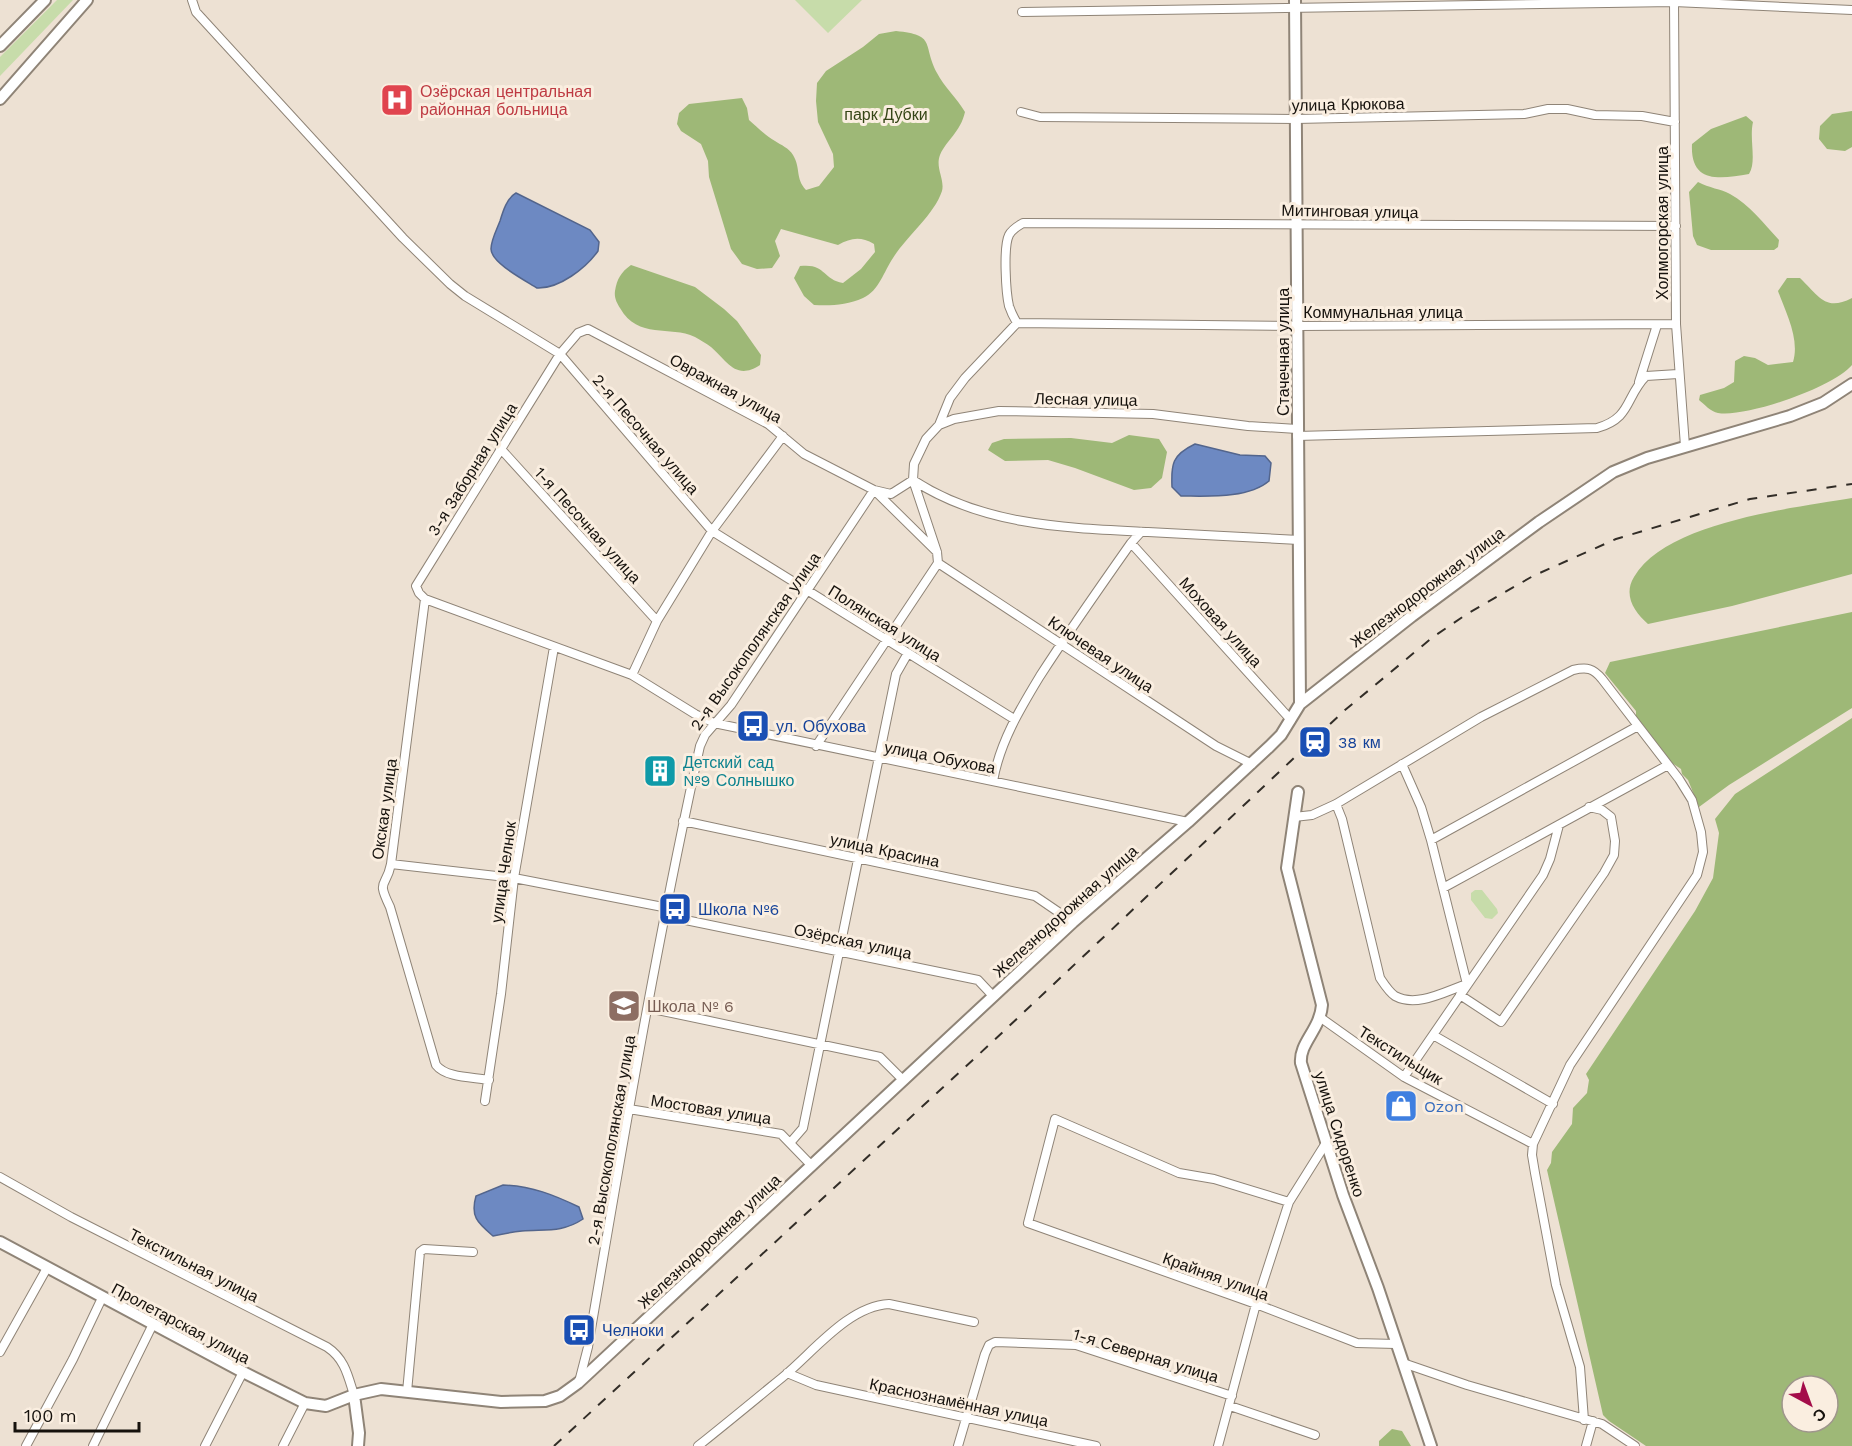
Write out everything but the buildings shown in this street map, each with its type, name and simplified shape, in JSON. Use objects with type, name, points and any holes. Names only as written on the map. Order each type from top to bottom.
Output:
[{"type":"street","points":[[0,46],[45,0]]},
{"type":"street","points":[[0,99],[87,0]]},
{"type":"street","name":"2-я Песочная улица","points":[[192,0],[196,12],[403,238],[465,296],[560,354],[712,531]]},
{"type":"street","points":[[1022,12],[1295,4],[1674,1],[1852,9]]},
{"type":"street","name":"Холмогорская улица","points":[[1674,1],[1676,324],[1685,446]]},
{"type":"street","name":"Стачечная улица","points":[[1295,4],[1300,704]]},
{"type":"street","name":"улица Крюкова","points":[[1021,112],[1040,117],[1296,119],[1524,114],[1567,108],[1596,115],[1642,116],[1676,122]]},
{"type":"street","name":"Митинговая улица","points":[[1017,323],[1006,294],[1006,245],[1014,228],[1023,223],[1676,226]]},
{"type":"street","points":[[816,746],[938,563],[937,552],[913,480],[914,464],[918,455],[926,439],[939,425],[950,398],[965,378],[1017,323]]},
{"type":"street","name":"Коммунальная улица","points":[[1017,323],[1299,326],[1676,324]]},
{"type":"street","name":"Лесная улица","points":[[939,425],[954,418],[999,411],[1153,414],[1297,433],[1597,428],[1607,425],[1623,413],[1631,402],[1639,384],[1657,325]]},
{"type":"street","name":"Овражная улица","points":[[560,354],[578,333],[588,329],[768,424],[804,454],[874,490]]},
{"type":"street","name":"3-я Заборная улица","points":[[425,599],[416,586],[560,354]]},
{"type":"street","points":[[1639,384],[1646,376],[1678,374]]},
{"type":"street","name":"Железнодорожная улица","points":[[354,1395],[381,1389],[501,1402],[545,1401],[560,1396],[579,1383],[1073,922],[1252,764],[1281,735],[1300,704],[1412,616],[1581,492],[1613,472],[1647,458],[1790,416],[1823,403],[1852,384]]},
{"type":"street","points":[[632,675],[657,621],[712,531],[783,436]]},
{"type":"street","name":"1-я Песочная улица","points":[[500,448],[657,621]]},
{"type":"street","points":[[874,490],[891,494],[913,480]]},
{"type":"street","points":[[913,480],[949,500],[996,516],[1059,528],[1299,540]]},
{"type":"street","points":[[874,490],[937,552]]},
{"type":"street","name":"2-я Высокополянская улица","points":[[579,1383],[588,1347],[629,1109],[683,821],[700,746],[714,723],[731,705],[874,490]]},
{"type":"street","name":"Полянская улица","points":[[712,531],[1014,719]]},
{"type":"street","points":[[993,781],[996,765],[1014,719],[1061,643],[1141,532]]},
{"type":"street","name":"Моховая улица","points":[[1131,543],[1291,720]]},
{"type":"street","name":"Ключевая улица","points":[[938,563],[1216,746],[1252,764]]},
{"type":"street","name":"улица Обухова","points":[[425,599],[632,675],[695,714],[714,723],[1188,822]]},
{"type":"street","name":"Окская улица","points":[[425,599],[391,864],[381,890],[390,907],[436,1065],[447,1073],[489,1080]]},
{"type":"street","name":"улица Челнок","points":[[485,1101],[501,994],[514,878],[554,647]]},
{"type":"street","points":[[790,1143],[803,1128],[896,674],[908,653]]},
{"type":"street","points":[[1294,817],[1312,815],[1336,804],[1481,717],[1573,670],[1587,667],[1595,671],[1602,679],[1692,800],[1699,819],[1703,852],[1697,875],[1570,1065],[1533,1143],[1532,1155],[1556,1285],[1580,1368],[1584,1420]]},
{"type":"street","points":[[1431,840],[1638,726]]},
{"type":"street","points":[[1402,764],[1421,807],[1431,840],[1467,984]]},
{"type":"street","points":[[1443,888],[1668,765]]},
{"type":"street","points":[[1298,792],[1287,868],[1322,1005],[1321,1018]]},
{"type":"street","points":[[1336,804],[1342,819],[1380,978],[1393,995],[1417,1001],[1467,984]]},
{"type":"street","points":[[1460,995],[1501,1022],[1605,873],[1614,855],[1615,841],[1611,817],[1602,810],[1588,807]]},
{"type":"street","name":"улица Красина","points":[[683,821],[1035,896],[1073,922]]},
{"type":"street","points":[[1404,1077],[1543,875],[1559,825]]},
{"type":"street","name":"Озёрская улица","points":[[391,864],[514,878],[839,952],[978,980],[993,996]]},
{"type":"street","points":[[648,1008],[880,1057],[903,1080]]},
{"type":"street","name":"Текстильщик","points":[[1321,1018],[1404,1077],[1533,1143]]},
{"type":"street","name":"улица Сидоренко","points":[[1321,1018],[1300,1054],[1301,1064],[1431,1446]]},
{"type":"street","points":[[1433,1035],[1553,1104]]},
{"type":"street","name":"Мостовая улица","points":[[629,1109],[781,1134],[812,1166]]},
{"type":"street","name":"Крайняя улица","points":[[1289,1202],[1214,1179],[1179,1173],[1055,1119],[1028,1223],[1256,1304],[1357,1343],[1396,1344]]},
{"type":"street","points":[[1218,1446],[1256,1304],[1289,1202],[1326,1143]]},
{"type":"street","name":"Текстильная улица","points":[[0,1176],[71,1217],[327,1347],[337,1354],[343,1363],[354,1395]]},
{"type":"street","name":"Пролетарская улица","points":[[0,1242],[102,1298],[305,1403],[326,1406],[354,1395]]},
{"type":"street","points":[[407,1392],[420,1252],[424,1249],[473,1252]]},
{"type":"street","points":[[0,1352],[47,1268]]},
{"type":"street","points":[[26,1446],[73,1359],[102,1298]]},
{"type":"street","points":[[698,1446],[787,1373],[833,1330],[879,1304],[890,1304],[974,1322]]},
{"type":"street","points":[[93,1446],[153,1324]]},
{"type":"street","name":"1-я Северная улица","points":[[968,1417],[985,1354],[990,1346],[1005,1341],[1076,1345],[1232,1396]]},
{"type":"street","points":[[1403,1363],[1602,1424],[1635,1446]]},
{"type":"street","points":[[205,1446],[243,1372]]},
{"type":"street","name":"Краснознамённая улица","points":[[787,1373],[816,1385],[1096,1446]]},
{"type":"street","points":[[354,1395],[359,1433],[358,1446]]},
{"type":"street","points":[[283,1446],[305,1403]]},
{"type":"street","points":[[1230,1406],[1315,1436]]},
{"type":"street","points":[[958,1446],[968,1417]]},
{"type":"street","points":[[1586,1446],[1593,1421]]},
{"type":"green space","points":[[57,0],[73,0],[0,76],[0,57]]},
{"type":"green space","points":[[795,0],[862,0],[828,33]]},
{"type":"green space","name":"парк Дубки","points":[[896,31],[923,38],[940,78],[965,112],[957,131],[940,155],[942,191],[933,209],[899,250],[869,295],[845,304],[814,305],[804,296],[794,278],[800,266],[815,267],[843,283],[861,269],[875,252],[874,244],[856,239],[838,245],[781,229],[775,241],[780,256],[772,268],[757,269],[742,264],[731,249],[709,177],[708,161],[701,144],[681,131],[677,124],[679,113],[689,104],[742,98],[749,120],[791,153],[797,164],[800,181],[806,190],[819,186],[834,167],[833,154],[818,122],[817,83],[826,71],[879,34]]},
{"type":"green space","points":[[1852,111],[1852,147],[1845,151],[1827,149],[1819,139],[1820,126],[1832,114]]},
{"type":"green space","points":[[1746,116],[1753,122],[1752,163],[1749,174],[1718,177],[1702,172],[1696,166],[1692,144],[1711,129]]},
{"type":"green space","points":[[1698,182],[1726,192],[1744,203],[1779,240],[1778,247],[1774,250],[1711,250],[1697,245],[1693,236],[1689,192]]},
{"type":"green space","points":[[631,265],[695,287],[724,309],[737,321],[761,355],[760,365],[744,371],[738,370],[727,363],[711,347],[695,337],[645,328],[627,318],[615,294],[620,276]]},
{"type":"green space","points":[[1787,278],[1800,278],[1818,296],[1829,303],[1843,302],[1852,298],[1852,365],[1842,374],[1809,391],[1768,406],[1731,413],[1713,411],[1699,400],[1700,395],[1724,388],[1734,382],[1735,361],[1744,356],[1755,358],[1768,365],[1793,362],[1795,344],[1778,291]]},
{"type":"green space","points":[[1129,435],[1159,439],[1167,452],[1162,478],[1151,488],[1134,490],[1048,460],[1005,461],[988,450],[992,443],[1004,439],[1071,438],[1112,443]]},
{"type":"green space","points":[[1852,498],[1852,574],[1732,606],[1648,624],[1638,614],[1632,603],[1630,590],[1634,577],[1650,558],[1673,543],[1701,530],[1733,521]]},
{"type":"green space","points":[[1852,612],[1852,708],[1729,785],[1699,807],[1681,769],[1666,759],[1636,719],[1636,711],[1605,673],[1610,662]]},
{"type":"green space","points":[[1852,718],[1852,1446],[1646,1446],[1609,1421],[1603,1415],[1547,1170],[1551,1163],[1552,1152],[1572,1124],[1573,1108],[1587,1093],[1589,1080],[1586,1074],[1695,911],[1713,878],[1719,833],[1715,819],[1735,794]]},
{"type":"green space","points":[[1475,890],[1482,890],[1497,909],[1498,913],[1492,919],[1485,918],[1471,900],[1471,893]]},
{"type":"green space","points":[[1392,1429],[1402,1431],[1411,1446],[1379,1446],[1379,1441]]},
{"type":"water","points":[[516,193],[590,230],[599,242],[598,251],[571,276],[554,285],[537,288],[510,271],[497,260],[491,246],[506,205]]},
{"type":"water","points":[[1195,444],[1240,455],[1265,456],[1271,463],[1269,481],[1260,487],[1239,494],[1181,496],[1172,487],[1173,466],[1177,456]]},
{"type":"water","points":[[503,1185],[533,1189],[561,1199],[579,1207],[583,1219],[553,1230],[518,1231],[493,1236],[477,1219],[474,1203],[476,1196]]},
{"type":"railway","points":[[554,1446],[989,1045],[1345,710],[1433,637],[1467,614],[1533,576],[1616,539],[1750,499],[1852,484]]},
{"type":"place","name":"Озёрская центральная районная больница","points":[[397,100]]},
{"type":"place","name":"ул. Обухова","points":[[753,726]]},
{"type":"place","name":"38 км","points":[[1315,742]]},
{"type":"place","name":"Детский сад №9 Солнышко","points":[[660,771]]},
{"type":"place","name":"Школа №6","points":[[675,909]]},
{"type":"place","name":"Школа № 6","points":[[624,1006]]},
{"type":"place","name":"Ozon","points":[[1401,1106]]},
{"type":"place","name":"Челноки","points":[[579,1330]]}]
